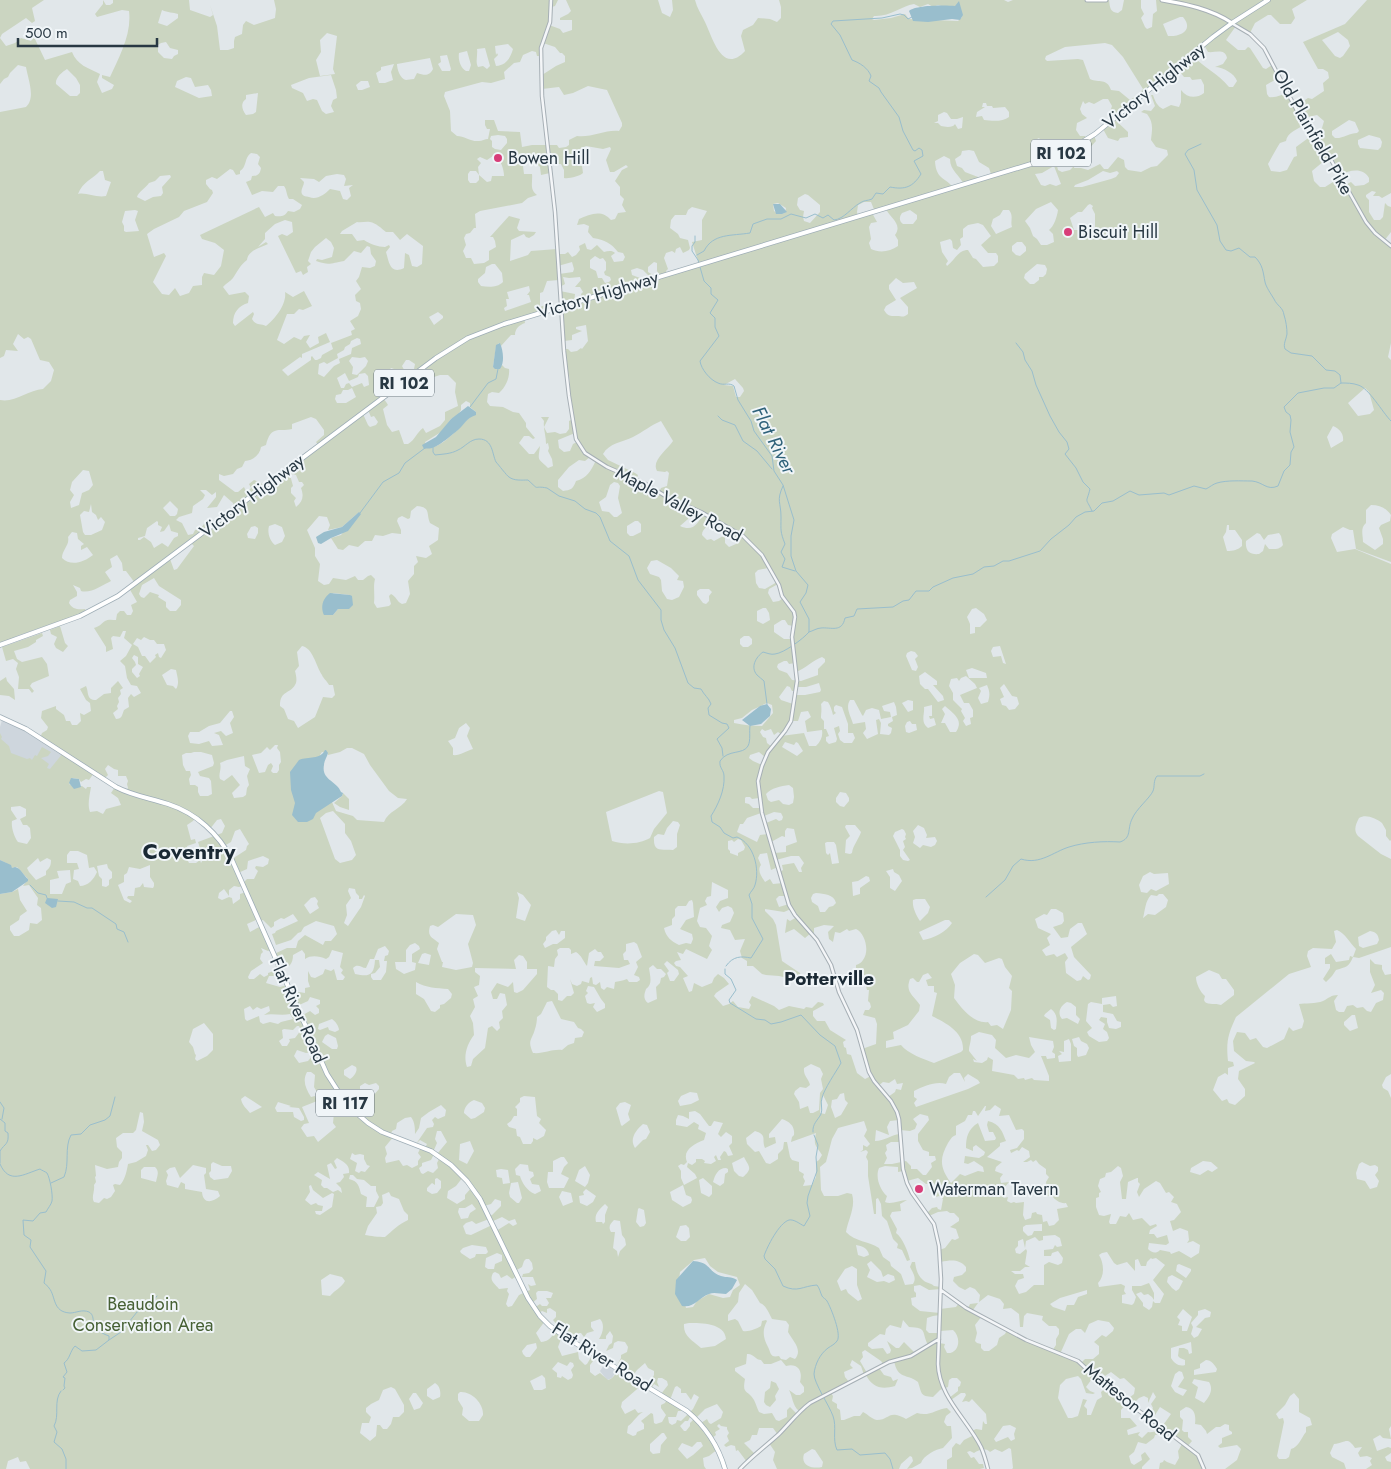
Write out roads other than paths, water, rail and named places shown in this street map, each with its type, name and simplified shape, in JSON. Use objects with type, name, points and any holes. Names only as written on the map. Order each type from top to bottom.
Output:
[{"type":"main road","points":[[1088,0],[1106,0]]},
{"type":"main road","points":[[1162,0],[1210,11],[1232,23]]},
{"type":"main road","name":"Victory Highway","points":[[0,645],[80,616],[118,596],[454,346],[493,328],[561,306],[1054,157],[1095,134],[1232,23],[1268,0]]},
{"type":"main road","name":"Flat River Road","points":[[0,717],[28,730],[118,788],[142,798],[178,808],[199,820],[215,834],[233,864],[327,1074],[344,1101],[356,1114],[375,1128],[428,1150],[457,1170],[480,1199],[528,1298],[540,1316],[560,1334],[665,1397],[701,1423],[714,1440],[725,1469]]},
{"type":"street","name":"Maple Valley Road","points":[[551,0],[550,20],[542,46],[541,75],[543,111],[555,210],[569,396],[575,433],[580,446],[590,456],[609,468],[702,512],[743,536],[762,555],[779,585],[782,596],[794,612],[792,637],[795,654],[796,692],[791,709],[791,721],[786,731],[770,748],[761,767],[758,781],[761,809],[789,905],[795,915],[817,940],[828,958],[840,992],[857,1030],[869,1072],[895,1108],[899,1119],[902,1162],[907,1183],[932,1221],[936,1231],[940,1254],[941,1290],[938,1367],[942,1383],[951,1401],[979,1444],[988,1469]]},
{"type":"street","name":"Old Plainfield Pike","points":[[1232,23],[1250,34],[1264,48],[1302,120],[1330,158],[1366,222],[1374,233],[1391,246]]},
{"type":"street","name":"Matteson Road","points":[[941,1290],[966,1308],[1026,1340],[1078,1361],[1129,1404],[1198,1455],[1204,1469]]},
{"type":"street","points":[[740,1469],[810,1404],[889,1362],[911,1356],[939,1339]]},
{"type":"water","points":[[959,1],[963,15],[960,20],[913,21],[909,11],[924,7],[955,6]]},
{"type":"water","points":[[773,204],[780,204],[787,212],[776,214]]},
{"type":"water","points":[[500,343],[503,352],[503,363],[500,369],[495,369],[493,367],[496,345]]},
{"type":"water","points":[[468,406],[476,412],[476,415],[438,445],[424,449],[422,445],[436,437],[451,419]]},
{"type":"water","points":[[359,512],[361,514],[348,531],[321,544],[318,543],[316,537],[324,532],[342,527]]},
{"type":"water","points":[[330,593],[352,596],[353,605],[349,609],[338,609],[333,615],[324,615],[323,603]]},
{"type":"water","points":[[767,704],[771,709],[770,716],[761,724],[750,726],[742,720],[760,706]]},
{"type":"water","points":[[325,750],[328,753],[324,764],[325,774],[343,793],[342,796],[316,813],[313,819],[307,822],[298,822],[292,815],[295,803],[291,790],[290,772],[299,760],[317,757]]},
{"type":"water","points":[[71,778],[79,779],[81,787],[74,789],[69,783]]},
{"type":"water","points":[[0,860],[11,865],[12,868],[19,869],[28,881],[12,892],[0,894]]},
{"type":"water","points":[[47,898],[58,899],[56,907],[52,908],[45,903]]},
{"type":"water","points":[[693,1261],[703,1263],[723,1277],[737,1280],[732,1289],[726,1294],[711,1293],[690,1306],[682,1306],[675,1294],[676,1280]]},
{"type":"waterway","points":[[697,255],[704,251],[712,241],[724,236],[750,233],[753,224],[767,219],[781,219],[791,214],[806,218],[815,214],[823,218],[828,215],[834,220],[844,216],[861,202],[872,199],[876,193],[883,194],[890,187],[908,187],[915,182],[921,174],[914,161],[923,156],[922,150],[919,148],[915,151],[913,150],[903,131],[899,117],[879,88],[869,81],[871,76],[868,71],[861,64],[852,60],[840,35],[831,24],[833,21],[882,18],[900,14],[908,19],[912,17]]},
{"type":"waterway","points":[[1201,144],[1188,150],[1185,154],[1194,170],[1197,190],[1217,225],[1220,241],[1226,250],[1231,251],[1239,248],[1250,257],[1255,257],[1260,263],[1266,286],[1281,308],[1286,322],[1285,349],[1291,353],[1312,356],[1326,370],[1335,371],[1340,375],[1341,383]]},
{"type":"waterway","name":"Flat River","points":[[695,236],[692,251],[698,260],[704,281],[711,288],[711,294],[718,300],[710,313],[715,318],[715,327],[719,336],[700,361],[706,374],[715,382],[734,386],[738,400],[751,421],[754,431],[772,456],[774,471],[783,485],[794,520],[791,536],[791,556],[796,571],[808,585],[806,593],[800,602],[809,619],[809,632],[798,642],[779,653],[770,654],[763,652],[755,662],[755,672],[764,681],[767,704]]},
{"type":"waterway","points":[[1016,343],[1023,352],[1025,360],[1032,371],[1050,416],[1067,442],[1069,449],[1065,454],[1076,468],[1083,482],[1090,489],[1087,500],[1092,511]]},
{"type":"waterway","points":[[470,407],[488,383],[496,379],[498,369]]},
{"type":"waterway","points":[[809,632],[820,628],[839,627],[844,623],[845,618],[854,616],[857,609],[893,607],[909,600],[916,591],[929,591],[933,587],[953,578],[973,574],[984,567],[994,566],[1003,561],[1009,561],[1040,551],[1076,517],[1085,512],[1094,511],[1102,503],[1113,501],[1130,491],[1139,495],[1164,493],[1169,495],[1194,486],[1206,489],[1214,484],[1225,481],[1252,481],[1268,487],[1278,486],[1284,471],[1290,465],[1291,452],[1294,447],[1290,432],[1290,415],[1284,407],[1298,393],[1334,388],[1341,383],[1356,384],[1371,395],[1391,421]]},
{"type":"waterway","points":[[718,416],[722,420],[735,425],[743,441],[757,451],[772,469]]},
{"type":"waterway","points":[[433,448],[435,455],[447,454],[458,450],[473,440],[487,441],[496,462],[509,477],[516,480],[528,480],[536,487],[547,488],[559,496],[575,501],[600,517],[610,541],[629,556],[638,580],[661,610],[664,630],[675,648],[688,683],[694,688],[701,689],[709,700],[711,704],[708,708],[709,715],[727,724],[729,728],[717,739],[722,748],[723,756]]},
{"type":"waterway","points":[[360,513],[383,482],[399,473],[405,463],[425,448]]},
{"type":"waterway","points":[[783,486],[779,498],[781,531],[785,544],[781,552],[785,559],[782,567],[795,571]]},
{"type":"waterway","name":"Flat River","points":[[726,966],[737,957],[751,958],[763,939],[752,918],[752,904],[749,895],[755,886],[757,872],[754,858],[748,845],[743,840],[737,837],[733,838],[724,833],[720,827],[712,822],[711,816],[722,792],[724,781],[720,761],[727,755],[746,749],[749,741],[750,726]]},
{"type":"waterway","points":[[986,897],[1005,880],[1013,866],[1021,859],[1040,859],[1081,844],[1120,842],[1124,840],[1128,836],[1134,815],[1153,791],[1157,776],[1200,776],[1204,774]]},
{"type":"waterway","points":[[30,885],[38,893],[46,895],[47,898]]},
{"type":"waterway","points":[[58,901],[74,902],[87,908],[92,908],[116,924],[117,929],[124,932],[128,942]]},
{"type":"waterway","name":"Flat River","points":[[725,969],[725,974],[731,979],[736,990],[729,1000],[730,1003],[756,1019],[765,1020],[771,1024],[801,1015],[820,1035],[835,1046],[841,1063],[823,1094],[821,1100],[822,1112],[814,1124],[813,1132]]},
{"type":"waterway","points":[[51,1183],[64,1177],[71,1135],[81,1134],[90,1125],[105,1120],[110,1116],[115,1097]]},
{"type":"waterway","points":[[0,1102],[4,1108],[2,1119]]},
{"type":"waterway","points":[[0,1119],[5,1123],[5,1131],[8,1133],[7,1142],[0,1151],[0,1163]]},
{"type":"waterway","name":"Flat River","points":[[814,1135],[818,1145],[816,1157],[817,1171],[808,1196],[807,1203],[810,1216],[804,1226],[793,1220],[785,1222],[774,1236],[764,1256],[775,1269],[783,1286],[796,1289],[817,1285],[833,1315],[838,1338],[820,1356],[814,1374],[816,1383],[833,1416],[837,1450],[852,1449],[860,1455],[885,1453],[890,1459],[893,1469]]},
{"type":"waterway","points":[[0,1164],[12,1176],[23,1175],[40,1169],[47,1173],[52,1191],[52,1202],[46,1212],[40,1213],[33,1221],[23,1220],[24,1235],[31,1240],[30,1247],[46,1271],[44,1283],[51,1291],[57,1307],[64,1312],[70,1313],[89,1312],[92,1314],[97,1330],[109,1336],[109,1340],[96,1350],[82,1351],[75,1346],[64,1363],[67,1372],[63,1377],[65,1378],[65,1388],[63,1390]]},
{"type":"waterway","points":[[109,1340],[121,1332],[137,1312],[148,1307],[157,1296]]},
{"type":"waterway","points":[[61,1391],[57,1399],[56,1422],[54,1426],[57,1432],[54,1442],[62,1449],[66,1459],[66,1469]]},
{"type":"place","name":"Bowen Hill","points":[[498,158]]},
{"type":"place","name":"Biscuit Hill","points":[[1068,232]]},
{"type":"place","name":"Waterman Tavern","points":[[919,1189]]},
{"type":"district","name":"Coventry","points":[[189,851]]},
{"type":"district","name":"Potterville","points":[[829,978]]},
{"type":"park label","name":"Beaudoin Conservation Area","points":[[143,1314]]}]
